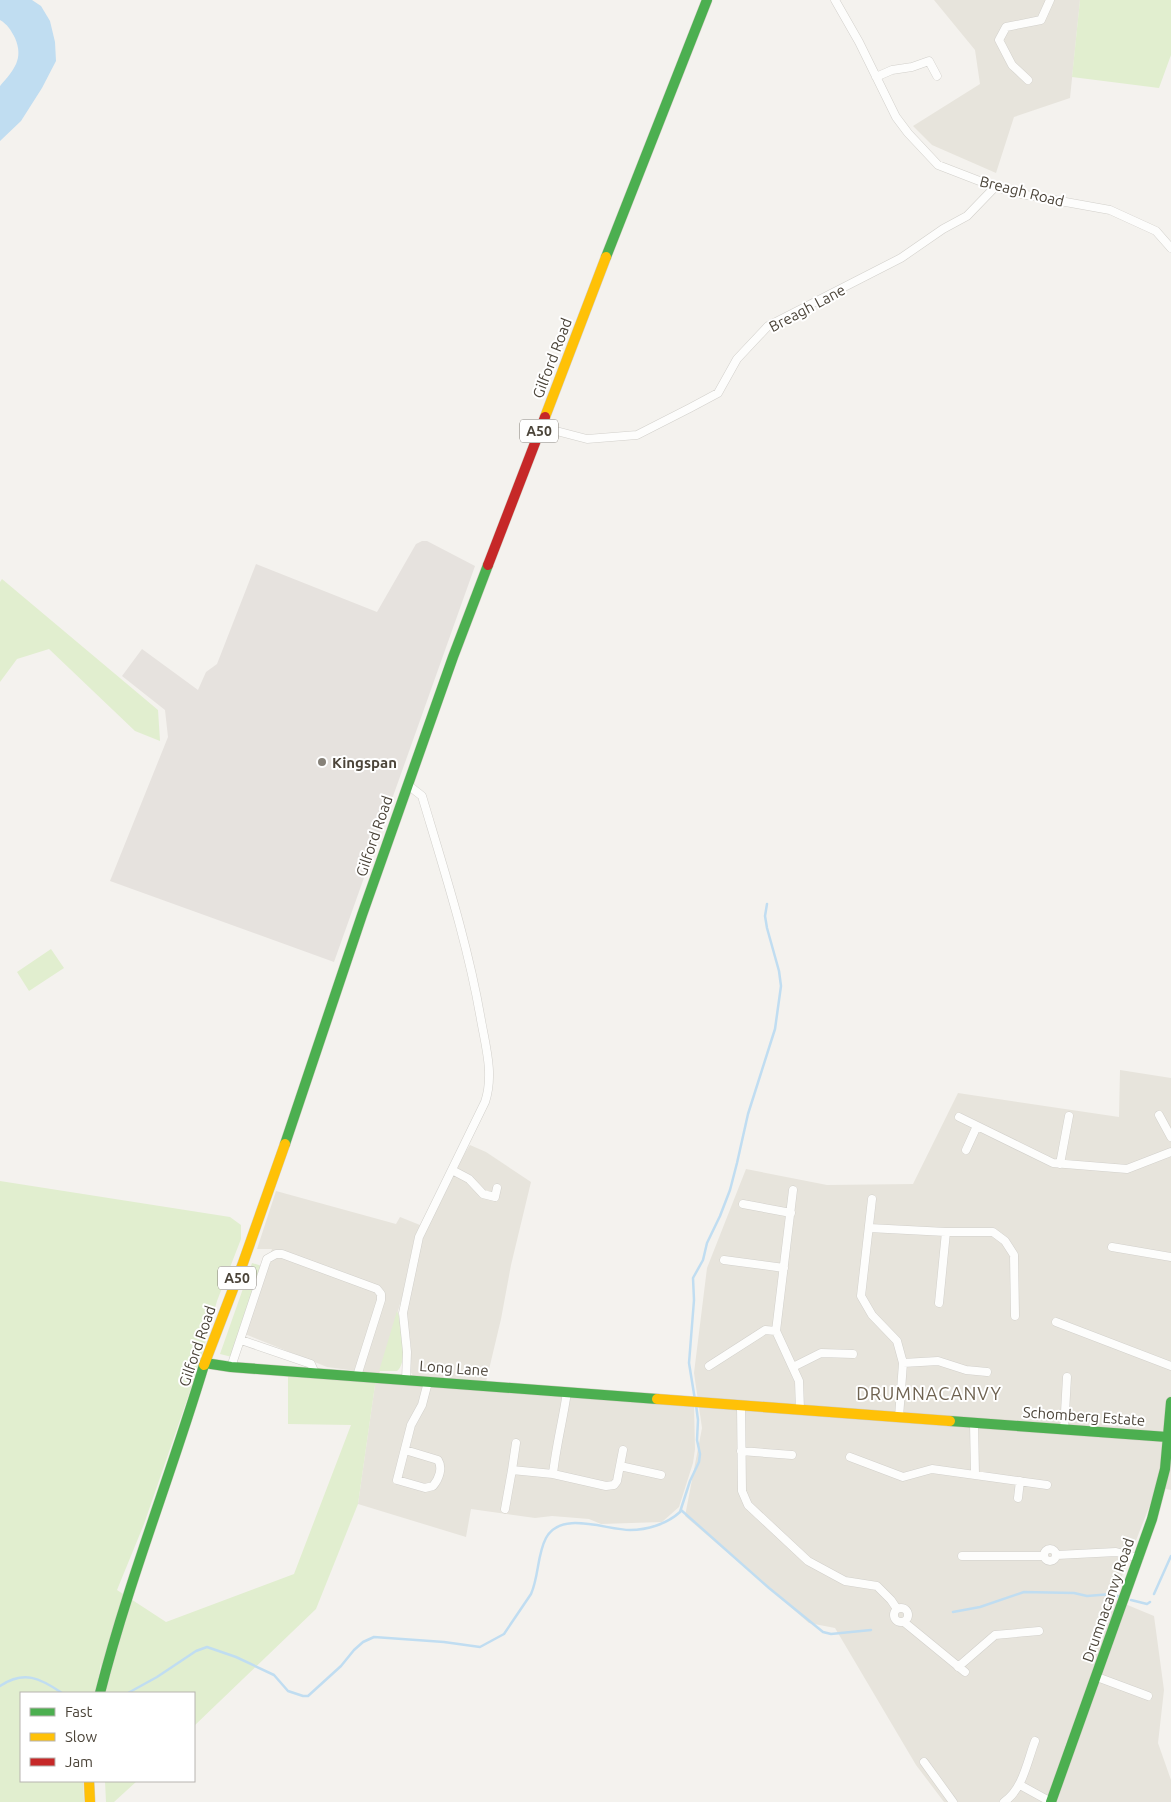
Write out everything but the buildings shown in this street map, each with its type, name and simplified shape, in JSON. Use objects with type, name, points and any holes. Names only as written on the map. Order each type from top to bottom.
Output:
[{"type":"main road","name":"Gilford Road","points":[[100,1692],[111,1649],[205,1363],[243,1263],[292,1124],[362,915],[452,658],[633,187],[708,0]]},
{"type":"main road","name":"Long Lane","points":[[205,1363],[315,1374],[695,1402]]},
{"type":"main road","name":"Schomberg Estate","points":[[695,1402],[1167,1437]]},
{"type":"main road","name":"Drumnacanvy Road","points":[[1051,1802],[1139,1558],[1161,1487],[1165,1469],[1171,1402]]},
{"type":"main road","points":[[89,1782],[90,1802]]},
{"type":"street","name":"Breagh Road","points":[[834,0],[896,117],[908,133],[938,165],[995,187],[1021,194],[1110,210],[1156,231],[1171,248]]},
{"type":"street","points":[[1028,80],[1012,64],[999,40],[1006,27],[1041,20],[1050,0]]},
{"type":"street","points":[[876,77],[892,70],[912,67],[929,61],[937,76]]},
{"type":"street","name":"Breagh Lane","points":[[541,427],[587,439],[637,435],[690,408],[718,392],[737,358],[768,326],[900,258],[966,216],[995,187]]},
{"type":"street","points":[[406,1380],[407,1352],[403,1313],[419,1236],[485,1102],[490,1073],[475,985],[458,915],[422,796],[408,785]]},
{"type":"street","points":[[1159,1115],[1171,1137]]},
{"type":"street","points":[[1060,1164],[1069,1116]]},
{"type":"street","points":[[959,1117],[1053,1163],[1127,1169],[1171,1152]]},
{"type":"street","points":[[966,1150],[977,1126]]},
{"type":"street","points":[[452,1170],[469,1179],[483,1194],[495,1198]]},
{"type":"street","points":[[493,1207],[497,1188]]},
{"type":"street","points":[[793,1190],[776,1331],[800,1381],[800,1410]]},
{"type":"street","points":[[872,1199],[862,1296],[872,1315],[897,1341],[903,1363],[899,1417]]},
{"type":"street","points":[[744,1204],[791,1212]]},
{"type":"street","points":[[869,1228],[946,1232],[993,1232],[1005,1241],[1014,1255],[1015,1316]]},
{"type":"street","points":[[939,1303],[946,1232]]},
{"type":"street","points":[[1112,1247],[1171,1257]]},
{"type":"street","points":[[231,1367],[266,1259],[276,1254],[282,1254],[376,1289],[380,1294],[382,1300],[357,1376]]},
{"type":"street","points":[[724,1260],[784,1268]]},
{"type":"street","points":[[1056,1322],[1171,1366]]},
{"type":"street","points":[[709,1366],[765,1330],[776,1331]]},
{"type":"street","points":[[241,1340],[311,1364],[315,1374]]},
{"type":"street","points":[[793,1367],[820,1353],[853,1354]]},
{"type":"street","points":[[903,1363],[938,1361],[966,1370],[987,1372]]},
{"type":"street","points":[[1064,1430],[1067,1378]]},
{"type":"street","points":[[405,1450],[434,1458],[440,1464],[436,1483],[430,1488],[397,1480],[411,1425],[422,1405],[428,1382]]},
{"type":"street","points":[[553,1474],[567,1392]]},
{"type":"street","points":[[741,1405],[742,1491],[745,1500],[755,1513],[808,1561],[845,1580],[877,1586],[892,1600],[897,1609],[904,1608],[908,1611],[908,1618],[904,1622],[965,1672]]},
{"type":"street","points":[[974,1423],[975,1475]]},
{"type":"street","points":[[505,1509],[516,1443]]},
{"type":"street","points":[[512,1470],[553,1474],[611,1486],[617,1481],[623,1450]]},
{"type":"street","points":[[741,1451],[792,1455]]},
{"type":"street","points":[[850,1457],[903,1477],[932,1469],[1047,1484]]},
{"type":"street","points":[[620,1466],[661,1475]]},
{"type":"street","points":[[1018,1498],[1020,1481]]},
{"type":"street","points":[[962,1556],[1044,1556],[1045,1560],[1052,1562],[1057,1555],[1116,1552],[1139,1558]]},
{"type":"street","points":[[958,1666],[995,1635],[1039,1631]]},
{"type":"street","points":[[1097,1677],[1148,1696]]},
{"type":"street","points":[[1004,1802],[1015,1794],[1020,1785],[1035,1741]]},
{"type":"street","points":[[924,1762],[953,1802]]},
{"type":"street","points":[[1020,1785],[1051,1802]]},
{"type":"shaded area","points":[[934,0],[1080,0],[1070,98],[1014,117],[996,173],[932,145],[913,126],[980,84],[975,50]]},
{"type":"shaded area","points":[[427,541],[475,566],[334,962],[110,881],[168,737],[165,710],[122,676],[142,649],[198,690],[206,672],[217,664],[256,564],[377,612],[416,544]]},
{"type":"shaded area","points":[[1120,1070],[1171,1078],[1171,1490],[1157,1487],[1113,1599],[1154,1616],[1164,1690],[1158,1743],[1171,1780],[1171,1802],[1055,1802],[1075,1744],[1067,1740],[1048,1802],[944,1802],[916,1765],[835,1628],[809,1623],[685,1516],[702,1428],[694,1373],[707,1268],[746,1169],[827,1185],[913,1184],[958,1093],[1119,1117]]},
{"type":"shaded area","points":[[470,1145],[486,1152],[531,1182],[486,1382],[414,1377],[409,1370],[411,1345],[406,1315],[418,1254],[424,1235],[458,1164]]},
{"type":"shaded area","points":[[276,1191],[396,1224],[400,1217],[420,1225],[414,1241],[403,1294],[379,1374],[327,1367],[240,1332],[272,1249],[257,1249]]},
{"type":"shaded area","points":[[376,1378],[694,1406],[695,1449],[693,1463],[679,1507],[662,1522],[601,1524],[589,1519],[552,1516],[535,1518],[471,1509],[466,1537],[358,1504]]},
{"type":"green space","points":[[1080,0],[1171,0],[1171,55],[1159,88],[1072,77]]},
{"type":"green space","points":[[2,579],[158,710],[160,741],[135,731],[49,649],[17,659],[0,682],[0,582]]},
{"type":"green space","points":[[51,949],[64,968],[29,991],[17,972]]},
{"type":"green space","points":[[0,1181],[230,1217],[241,1225],[241,1239],[217,1301],[198,1368],[144,1524],[117,1590],[166,1622],[294,1574],[351,1425],[288,1424],[288,1371],[376,1378],[358,1504],[316,1609],[195,1725],[195,1692],[102,1692],[101,1663],[96,1692],[20,1692],[20,1782],[83,1782],[84,1802],[0,1802]]},
{"type":"green space","points":[[252,1263],[262,1266],[232,1357],[220,1354]]},
{"type":"green space","points":[[397,1311],[403,1334],[403,1352],[400,1367],[397,1371],[379,1371]]},
{"type":"green space","points":[[105,1782],[136,1782],[114,1802],[106,1802]]},
{"type":"water","points":[[0,0],[32,0],[41,6],[50,21],[55,42],[56,61],[42,88],[21,121],[0,141],[0,86],[10,75],[16,64],[18,45],[7,25],[0,20]]},
{"type":"waterway","points":[[695,1400],[689,1363],[694,1300],[693,1278],[703,1260],[707,1243],[730,1190],[748,1114],[775,1029],[781,986],[779,971],[767,928],[765,916],[767,904]]},
{"type":"waterway","points":[[130,1692],[157,1677],[196,1651],[207,1647],[236,1657],[274,1675],[288,1691],[303,1696],[308,1696],[341,1666],[354,1650],[363,1642],[374,1637],[444,1642],[480,1647],[504,1634],[531,1594],[543,1545],[553,1530],[562,1525],[573,1523],[630,1530],[643,1529],[663,1523],[680,1512],[690,1481],[699,1462],[696,1405]]},
{"type":"waterway","points":[[681,1510],[769,1588],[823,1632],[831,1634],[871,1630]]},
{"type":"waterway","points":[[1154,1594],[1171,1556]]},
{"type":"waterway","points":[[953,1612],[980,1607],[1024,1592],[1074,1593],[1087,1596],[1112,1594],[1120,1597]]},
{"type":"waterway","points":[[1131,1600],[1147,1604],[1150,1602]]},
{"type":"waterway","points":[[0,1686],[9,1681],[24,1677],[39,1680],[60,1692]]},
{"type":"traffic: fast","points":[[606,257],[707,0]]},
{"type":"traffic: fast","points":[[285,1144],[362,915],[453,657],[488,565]]},
{"type":"traffic: fast","points":[[205,1363],[231,1367],[657,1399]]},
{"type":"traffic: fast","points":[[100,1692],[123,1610],[204,1365]]},
{"type":"traffic: fast","points":[[1051,1802],[1152,1519],[1165,1469],[1171,1402]]},
{"type":"traffic: fast","points":[[950,1421],[1167,1437]]},
{"type":"traffic: slow","points":[[545,417],[606,257]]},
{"type":"traffic: slow","points":[[204,1365],[243,1263],[285,1144]]},
{"type":"traffic: slow","points":[[657,1399],[950,1421]]},
{"type":"traffic: slow","points":[[89,1782],[90,1802]]},
{"type":"traffic: jam","points":[[488,565],[545,417]]},
{"type":"place","name":"Kingspan","points":[[322,762]]},
{"type":"district","name":"DRUMNACANVY","points":[[929,1393]]}]
